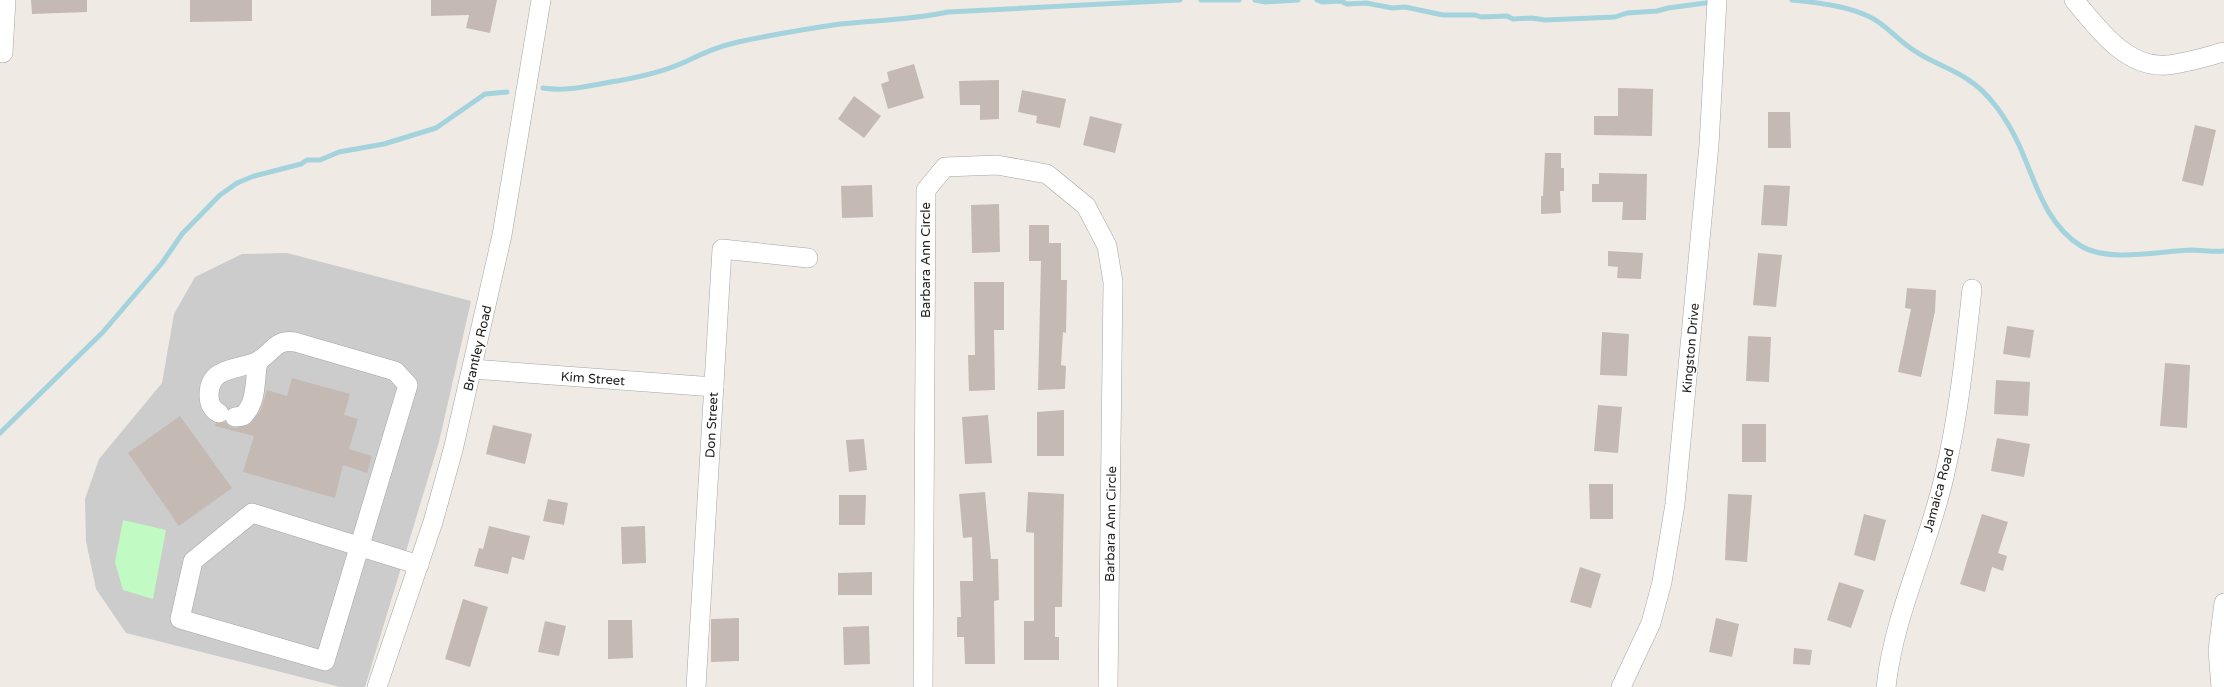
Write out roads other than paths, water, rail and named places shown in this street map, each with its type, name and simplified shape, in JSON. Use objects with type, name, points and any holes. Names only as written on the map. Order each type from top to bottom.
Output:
[{"type":"street","points":[[3,53],[6,0]]},
{"type":"street","name":"Brantley Road","points":[[377,687],[433,522],[453,450],[502,234],[542,0]]},
{"type":"street","name":"Kingston Drive","points":[[1621,687],[1653,616],[1662,582],[1675,504],[1709,145],[1717,0]]},
{"type":"street","points":[[2074,0],[2101,32],[2124,51],[2147,64],[2166,65],[2224,52]]},
{"type":"street","name":"Barbara Ann Circle","points":[[923,687],[926,190],[945,167],[997,165],[1047,174],[1086,206],[1107,246],[1113,282],[1108,687]]},
{"type":"street","name":"Don Street","points":[[696,687],[722,249],[808,258]]},
{"type":"street","name":"Jamaica Road","points":[[1886,687],[1889,663],[1908,593],[1944,478],[1960,397],[1972,289]]},
{"type":"street","points":[[258,361],[255,391],[251,405],[243,416],[227,415],[212,407],[209,399],[209,389],[213,378],[222,371],[258,361],[276,344],[285,340],[395,372],[408,386],[360,547],[325,661],[180,619],[193,561],[252,513],[360,547],[419,565]]},
{"type":"street","name":"Kim Street","points":[[472,369],[714,387]]},
{"type":"street","points":[[2221,687],[2218,650],[2224,603]]},
{"type":"waterway","points":[[543,88],[571,89],[635,78],[679,65],[699,55],[731,44],[840,24],[908,18],[948,12],[1180,0]]},
{"type":"waterway","points":[[1201,0],[1239,0]]},
{"type":"waterway","points":[[1255,0],[1265,2],[1298,0]]},
{"type":"waterway","points":[[1317,0],[1322,2],[1341,1],[1347,4],[1366,3],[1392,8],[1405,7],[1443,15],[1475,15],[1481,17],[1507,16],[1513,19],[1532,18],[1545,20],[1615,17],[1627,13],[1657,11],[1668,8],[1713,2]]},
{"type":"waterway","points":[[1792,0],[1821,3],[1850,9],[1868,16],[1879,22],[1916,52],[1960,75],[1975,85],[1991,100],[2004,117],[2019,145],[2036,187],[2050,214],[2058,226],[2081,246],[2092,251],[2120,255],[2191,250],[2224,251]]},
{"type":"waterway","points":[[0,433],[103,332],[162,263],[182,234],[220,195],[237,183],[254,176],[301,164],[307,160],[320,160],[339,152],[384,144],[436,128],[485,94],[507,92]]}]
